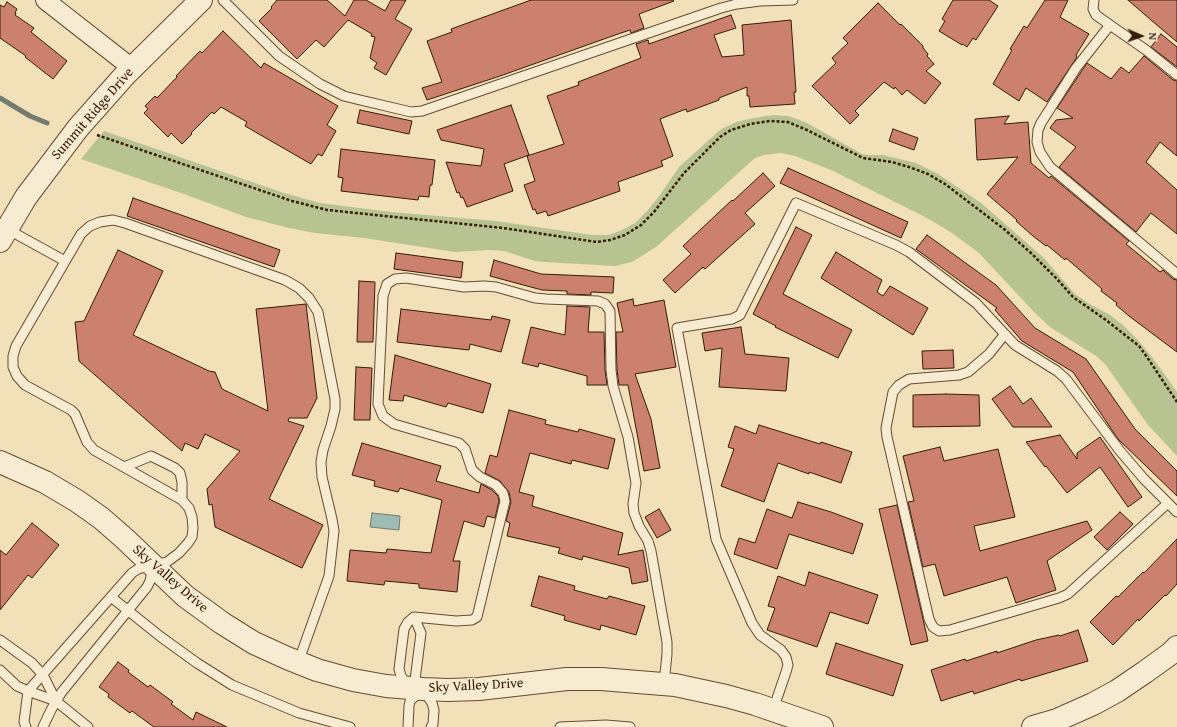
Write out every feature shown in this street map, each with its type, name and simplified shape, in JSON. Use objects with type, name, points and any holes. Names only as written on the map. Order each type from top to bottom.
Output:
[{"type":"street","points":[[45,0],[132,68]]},
{"type":"street","name":"Summit Ridge Drive","points":[[2,232],[73,133],[96,106],[201,0]]},
{"type":"street","name":"Sky Valley Drive","points":[[0,462],[45,482],[77,501],[101,518],[185,596],[222,623],[254,643],[317,670],[353,680],[386,686],[416,689],[479,689],[567,679],[601,679],[675,685],[726,696],[822,727]]},
{"type":"street","points":[[1034,727],[1057,720],[1093,704],[1117,691],[1151,668],[1177,647]]},
{"type":"lane","points":[[223,0],[279,56],[320,84],[344,96],[411,112],[422,112],[721,8],[760,1],[793,0]]},
{"type":"lane","points":[[1094,0],[1093,9],[1096,15],[1146,50],[1177,75]]},
{"type":"lane","points":[[1110,26],[1076,68],[1041,123],[1038,130],[1040,152],[1050,167],[1177,274]]},
{"type":"lane","points":[[773,710],[788,665],[786,656],[781,650],[760,634],[752,623],[716,539],[677,328],[732,320],[740,314],[796,203],[896,245],[909,252],[976,303],[1015,345],[1057,371],[1066,379],[1120,451],[1144,479],[1177,512]]},
{"type":"lane","points":[[26,727],[24,722],[28,691],[132,573],[138,569],[167,562],[179,553],[192,537],[194,528],[192,517],[182,500],[94,450],[87,442],[75,414],[71,410],[25,385],[17,376],[13,367],[13,356],[16,346],[81,234],[90,226],[100,222],[113,220],[125,223],[285,280],[299,288],[309,298],[318,312],[335,399],[331,426],[323,450],[321,462],[322,477],[334,531],[329,576],[298,663]]},
{"type":"lane","points":[[2,232],[65,261]]},
{"type":"lane","points":[[431,727],[433,724],[434,710],[432,703],[401,676],[399,669],[404,629],[408,622],[414,617],[456,621],[472,620],[477,617],[505,501],[503,493],[496,485],[480,477],[472,470],[465,449],[459,443],[394,424],[383,416],[378,404],[378,398],[383,296],[388,284],[395,279],[406,278],[464,287],[496,287],[535,298],[598,301],[606,304],[610,311],[611,370],[613,386],[628,437],[636,483],[632,504],[638,526],[648,541],[651,551],[667,642],[664,684]]},
{"type":"lane","points":[[1005,334],[989,354],[968,372],[959,375],[909,379],[899,385],[893,392],[886,428],[887,437],[927,612],[933,627],[939,631],[950,630],[1068,594],[1168,503]]},
{"type":"lane","points":[[124,467],[151,456],[175,468],[180,473],[182,482],[182,500]]},
{"type":"lane","points":[[43,727],[56,701],[75,675],[147,587],[154,566]]},
{"type":"lane","points":[[111,597],[127,611],[197,663],[232,685],[298,713],[350,727]]},
{"type":"lane","points":[[408,727],[410,700],[416,689],[415,680],[422,633],[414,617]]},
{"type":"lane","points":[[0,640],[32,663],[43,674],[56,701]]},
{"type":"lane","points":[[0,670],[17,686],[56,701],[88,727]]},
{"type":"lane","points":[[560,727],[606,725],[630,727]]},
{"type":"path","points":[[97,135],[292,201],[327,210],[503,228],[597,242],[620,237],[641,225],[654,212],[684,173],[720,137],[731,130],[750,124],[770,121],[788,122],[863,158],[892,162],[909,167],[928,174],[945,184],[1004,229],[1057,279],[1072,297],[1106,320],[1139,346],[1177,402]]},
{"type":"green space","points":[[773,115],[788,116],[805,122],[862,154],[883,155],[916,163],[938,174],[981,203],[1044,258],[1075,294],[1110,315],[1124,326],[1152,357],[1177,392],[1177,456],[1148,425],[1105,364],[1096,356],[1050,327],[979,253],[952,233],[927,218],[831,170],[795,156],[781,153],[764,155],[755,158],[656,247],[632,262],[615,266],[535,261],[504,251],[489,250],[455,252],[364,238],[315,233],[289,228],[246,217],[81,159],[104,131],[284,193],[320,203],[391,212],[496,221],[592,235],[609,235],[635,223],[660,195],[679,167],[720,130],[736,122]]},
{"type":"water","points":[[372,513],[400,516],[399,530],[370,527]]},
{"type":"building","points":[[277,0],[327,0],[345,16],[354,0],[366,0],[385,11],[391,0],[406,0],[395,19],[412,29],[386,75],[374,68],[377,63],[370,58],[375,37],[371,36],[372,34],[348,20],[324,47],[316,40],[297,59],[259,21],[272,8],[271,7]]},
{"type":"building","points":[[531,0],[674,1],[639,14],[644,28],[631,33],[630,30],[427,100],[422,88],[442,82],[427,41],[452,32],[451,29]]},
{"type":"building","points":[[953,0],[989,0],[998,6],[976,40],[973,38],[967,47],[939,31],[945,21],[942,19]]},
{"type":"building","points":[[1045,0],[1068,0],[1060,17],[1089,34],[1076,55],[1077,57],[1047,102],[1026,88],[1019,101],[993,84],[1012,50],[1010,49],[1024,26],[1027,28]]},
{"type":"building","points":[[1128,0],[1177,0],[1177,42],[1151,20]]},
{"type":"building","points":[[7,2],[17,9],[15,15],[34,28],[31,32],[67,61],[53,79],[25,57],[26,56],[0,38],[0,5],[4,7]]},
{"type":"building","points":[[878,3],[923,46],[928,54],[927,56],[934,64],[926,71],[941,83],[925,104],[907,90],[902,95],[895,87],[894,89],[884,82],[855,111],[859,115],[850,124],[812,86],[836,63],[832,58],[848,43],[843,38]]},
{"type":"building","points":[[731,15],[736,28],[714,35],[722,57],[744,55],[742,25],[791,20],[796,92],[794,92],[795,104],[750,107],[749,96],[747,96],[747,87],[719,98],[719,100],[687,112],[686,109],[660,119],[673,156],[661,161],[663,166],[618,182],[620,191],[548,216],[546,211],[537,214],[535,209],[533,210],[524,185],[535,181],[527,156],[564,144],[547,96],[579,85],[578,82],[641,58],[636,44],[648,40],[649,44]]},
{"type":"building","points":[[223,31],[261,68],[264,63],[338,106],[327,125],[336,131],[322,156],[318,154],[311,164],[245,126],[247,122],[221,107],[214,114],[212,112],[182,144],[171,133],[168,137],[144,113],[148,109],[145,106],[155,96],[157,98],[200,51],[202,53]]},
{"type":"building","points":[[1161,34],[1177,47],[1177,67],[1151,47]]},
{"type":"building","points":[[1144,56],[1173,80],[1177,81],[1177,156],[1160,142],[1146,162],[1177,190],[1177,234],[1151,213],[1136,232],[1059,167],[1076,147],[1050,128],[1056,120],[1073,118],[1057,108],[1087,63],[1111,79],[1121,67],[1129,73]]},
{"type":"building","points":[[511,105],[529,155],[504,164],[513,191],[467,207],[463,197],[461,198],[459,192],[457,193],[446,162],[481,166],[484,149],[441,140],[437,130]]},
{"type":"building","points":[[360,110],[412,121],[409,134],[357,123]]},
{"type":"building","points":[[1009,116],[1004,124],[1028,122],[1031,163],[1049,178],[1051,176],[1129,241],[1126,244],[1160,272],[1163,270],[1173,279],[1177,280],[1177,352],[1129,316],[1116,305],[1117,303],[1101,291],[1102,289],[1066,258],[1065,260],[1033,236],[987,194],[1018,157],[977,160],[975,119]]},
{"type":"building","points":[[893,129],[918,138],[914,150],[889,141]]},
{"type":"building","points":[[341,149],[435,160],[429,197],[419,196],[418,200],[341,191],[343,178],[338,177]]},
{"type":"building","points":[[788,168],[908,222],[901,238],[780,183]]},
{"type":"building","points":[[763,173],[775,186],[745,213],[755,224],[705,269],[703,267],[675,293],[663,280],[691,254],[683,246]]},
{"type":"building","points":[[133,198],[280,250],[274,267],[127,216]]},
{"type":"building","points":[[796,227],[812,235],[783,294],[852,330],[838,358],[775,327],[776,326],[753,314]]},
{"type":"building","points":[[927,235],[996,285],[1035,328],[1086,359],[1135,429],[1177,471],[1177,496],[1118,439],[1073,372],[1022,341],[995,310],[997,308],[916,249]]},
{"type":"building","points":[[118,250],[163,271],[133,335],[209,371],[215,372],[222,389],[268,411],[256,309],[306,304],[317,398],[307,418],[289,418],[288,421],[304,426],[269,499],[323,525],[302,568],[215,527],[212,504],[209,505],[207,489],[240,451],[205,434],[198,449],[185,443],[182,451],[79,361],[75,322],[84,321]]},
{"type":"building","points":[[836,252],[882,280],[877,292],[883,296],[890,286],[928,308],[913,335],[821,278]]},
{"type":"building","points":[[396,253],[463,262],[461,278],[394,269]]},
{"type":"building","points":[[494,260],[541,274],[614,277],[613,293],[591,292],[591,295],[567,294],[567,291],[542,290],[490,276]]},
{"type":"building","points":[[359,281],[375,282],[373,342],[357,342]]},
{"type":"building","points":[[633,299],[634,306],[664,300],[676,367],[635,374],[651,419],[660,468],[644,471],[628,385],[619,385],[617,370],[616,332],[623,332],[617,303]]},
{"type":"building","points":[[567,306],[590,307],[588,332],[604,332],[607,385],[587,385],[587,376],[539,363],[538,367],[522,363],[531,327],[565,335]]},
{"type":"building","points":[[401,309],[491,320],[492,316],[510,320],[501,352],[470,344],[469,350],[397,342]]},
{"type":"building","points":[[741,327],[745,354],[789,358],[786,391],[719,387],[722,348],[705,351],[702,333]]},
{"type":"building","points":[[953,350],[954,368],[923,369],[922,351]]},
{"type":"building","points":[[395,355],[491,384],[483,413],[448,403],[446,407],[404,395],[403,401],[389,400]]},
{"type":"building","points":[[356,367],[372,368],[370,420],[354,420]]},
{"type":"building","points":[[1010,386],[1023,404],[1031,398],[1052,427],[1013,427],[992,399]]},
{"type":"building","points":[[913,395],[979,395],[980,426],[913,427]]},
{"type":"building","points":[[509,410],[546,420],[545,424],[578,432],[579,429],[615,439],[608,469],[572,460],[571,464],[530,453],[519,492],[534,496],[532,506],[623,533],[618,555],[643,550],[648,581],[632,584],[629,568],[583,556],[582,560],[558,553],[560,548],[507,536],[510,523],[506,521],[511,502],[509,492],[500,481],[485,473],[490,455],[497,457]]},
{"type":"building","points":[[759,425],[820,444],[821,442],[852,452],[841,483],[778,463],[764,502],[721,486],[734,449],[728,447],[735,426],[756,434]]},
{"type":"building","points":[[1060,435],[1077,459],[1077,453],[1100,437],[1142,497],[1128,507],[1100,467],[1067,493],[1026,442]]},
{"type":"building","points":[[362,443],[441,466],[436,481],[479,493],[481,484],[492,490],[498,496],[499,501],[495,518],[487,516],[484,527],[464,521],[453,561],[460,561],[457,592],[419,588],[419,584],[385,581],[384,585],[347,581],[350,550],[386,553],[387,549],[431,553],[442,500],[400,488],[398,492],[374,486],[375,481],[352,475]]},
{"type":"building","points":[[940,447],[944,461],[998,449],[1015,517],[974,526],[980,551],[1087,521],[1092,530],[1047,561],[1056,590],[1016,603],[1007,577],[944,596],[935,564],[923,567],[908,502],[914,501],[903,456]]},
{"type":"building","points":[[798,502],[863,524],[853,554],[789,534],[777,569],[734,554],[739,538],[755,543],[767,509],[792,518]]},
{"type":"building","points":[[897,505],[928,641],[911,645],[879,509]]},
{"type":"building","points":[[659,509],[671,530],[657,538],[645,517]]},
{"type":"building","points":[[1120,512],[1133,524],[1107,550],[1094,537]]},
{"type":"building","points":[[32,523],[59,545],[32,578],[28,575],[0,610],[0,550],[6,555]]},
{"type":"building","points":[[1177,539],[1177,584],[1139,621],[1138,619],[1113,645],[1090,622],[1116,596],[1118,597],[1143,572],[1144,573]]},
{"type":"building","points":[[809,572],[878,595],[868,624],[830,612],[817,647],[767,630],[775,608],[768,606],[778,576],[805,586]]},
{"type":"building","points":[[539,576],[575,586],[574,590],[607,599],[609,596],[645,606],[636,635],[601,625],[600,630],[564,620],[565,616],[531,606]]},
{"type":"building","points":[[1078,630],[1088,661],[1021,681],[1020,679],[974,694],[973,691],[941,701],[931,670],[965,659],[966,661],[997,651],[997,653],[1036,640],[1060,636]]},
{"type":"building","points":[[836,643],[903,665],[893,696],[826,674]]},
{"type":"building","points":[[118,662],[129,670],[128,672],[148,687],[150,685],[173,702],[171,704],[193,720],[196,712],[227,727],[154,727],[132,711],[130,713],[108,697],[109,694],[99,687]]},
{"type":"waterway","points":[[0,98],[30,116],[47,123]]}]
